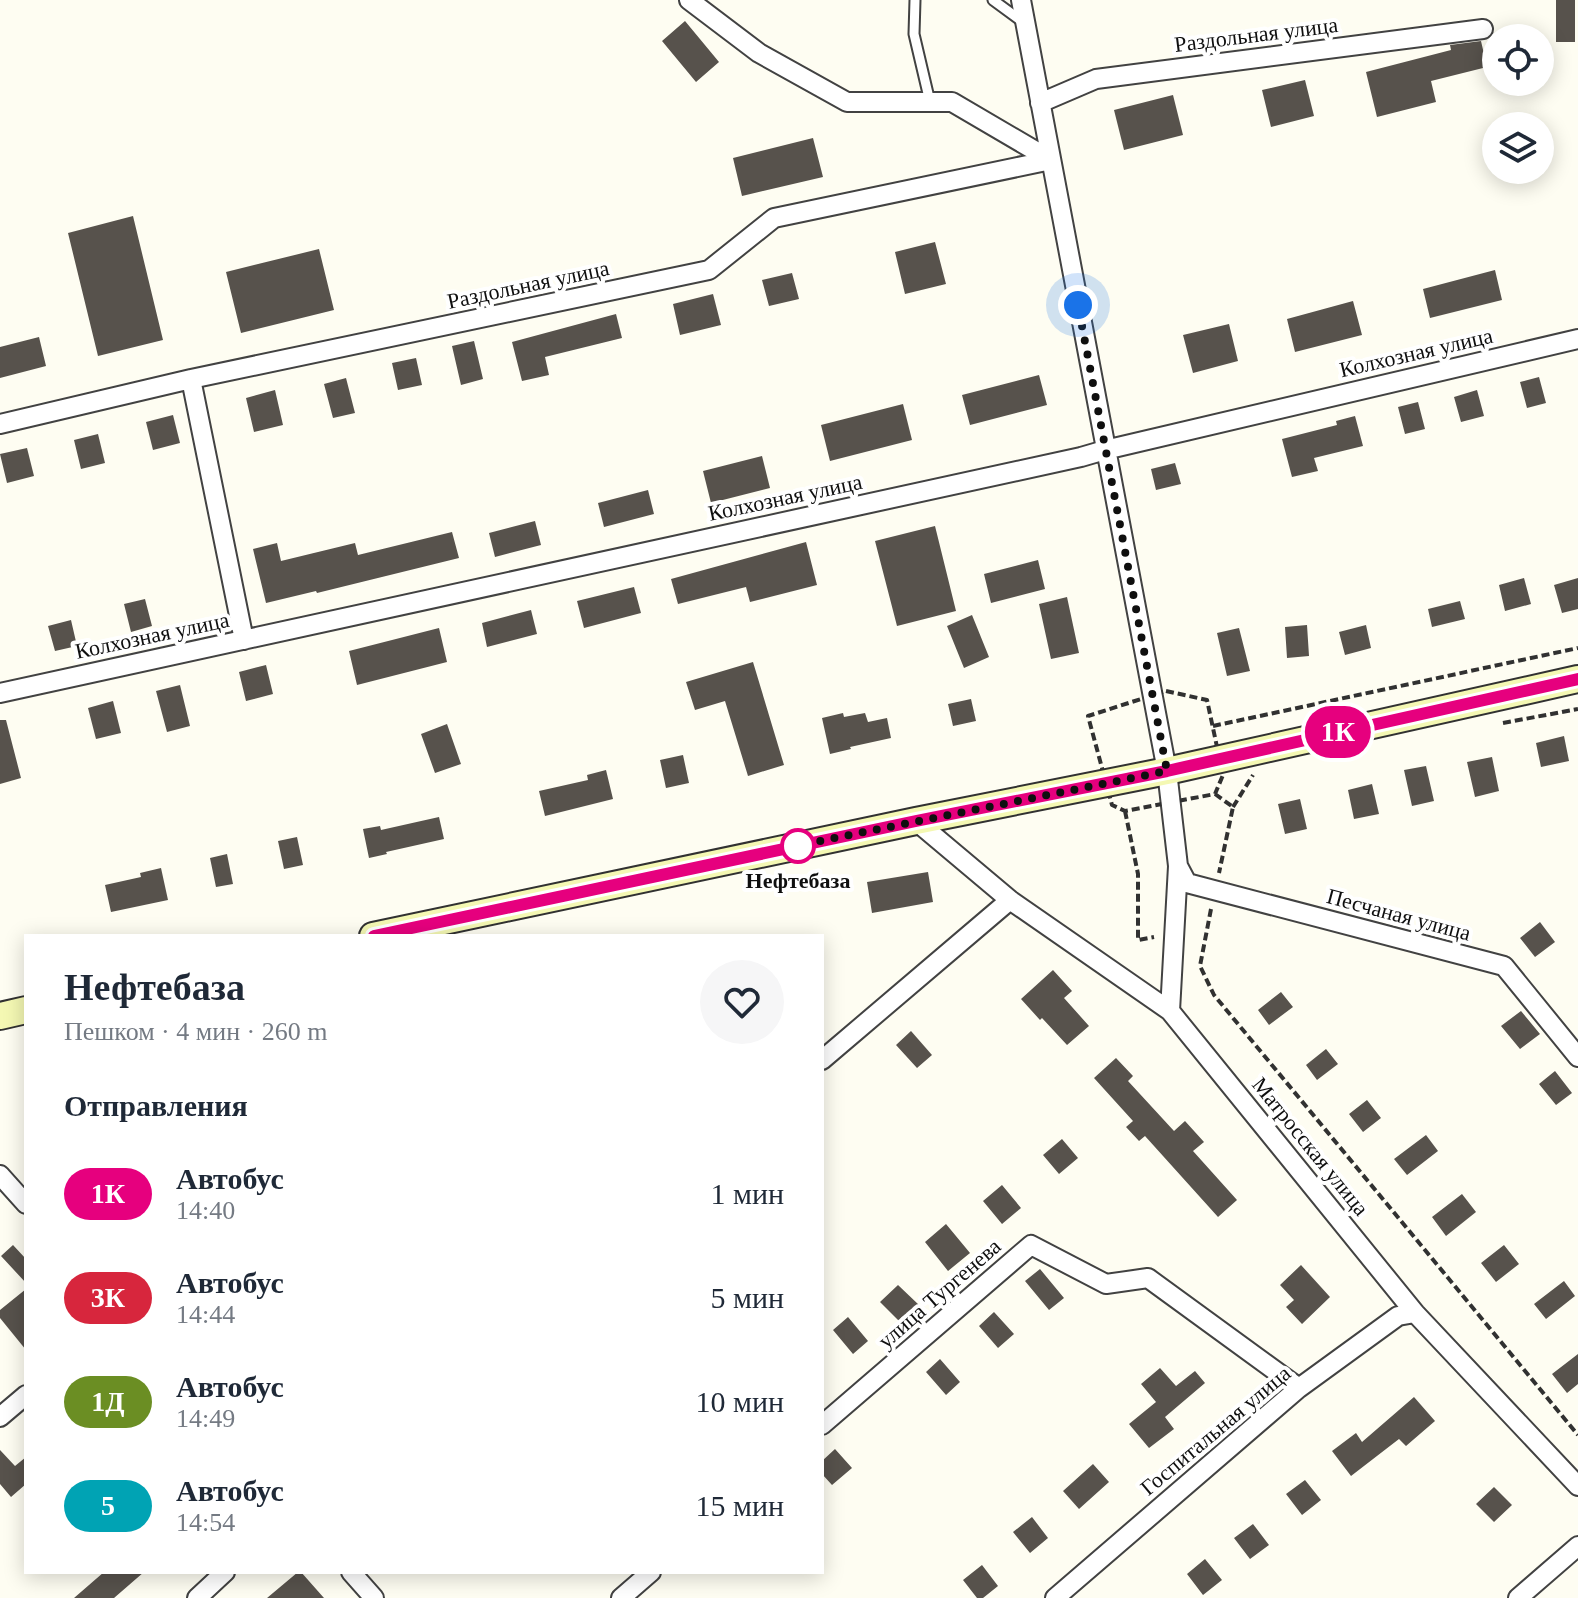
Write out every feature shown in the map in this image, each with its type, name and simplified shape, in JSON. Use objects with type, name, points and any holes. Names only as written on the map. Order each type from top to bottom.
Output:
[{"type":"main road","points":[[382,934],[1167,771],[1578,679]]},
{"type":"main road","points":[[0,1016],[24,1010]]},
{"type":"street","points":[[689,0],[759,53],[847,102],[952,102],[1051,160]]},
{"type":"street","points":[[1021,0],[1167,771],[1178,866],[1170,1011]]},
{"type":"street","name":"Раздольная улица","points":[[1040,103],[1096,79],[1482,29]]},
{"type":"street","name":"Раздольная улица","points":[[0,424],[191,379],[709,270],[774,218],[1051,160]]},
{"type":"street","name":"Колхозная улица","points":[[0,693],[1081,457],[1578,339]]},
{"type":"street","points":[[191,379],[244,640]]},
{"type":"street","name":"Матросская улица","points":[[916,821],[1010,900],[1170,1011],[1415,1313],[1578,1486]]},
{"type":"street","name":"Песчаная улица","points":[[1178,866],[1187,883],[1504,966],[1578,1057]]},
{"type":"street","points":[[824,1058],[1010,900]]},
{"type":"street","points":[[0,1175],[24,1202]]},
{"type":"street","name":"улица Тургенева","points":[[824,1423],[1031,1245],[1106,1284],[1148,1278],[1299,1388]]},
{"type":"street","name":"Госпитальная улица","points":[[1055,1598],[1299,1388],[1398,1316],[1415,1313]]},
{"type":"street","points":[[0,1417],[24,1397]]},
{"type":"street","points":[[1518,1598],[1578,1546]]},
{"type":"street","points":[[197,1598],[223,1574]]},
{"type":"street","points":[[353,1574],[374,1598]]},
{"type":"street","points":[[621,1598],[649,1574]]},
{"type":"lane","points":[[915,0],[914,34],[930,102]]},
{"type":"lane","points":[[993,0],[1026,24]]},
{"type":"path","points":[[1213,726],[1578,648]]},
{"type":"path","points":[[1215,794],[1233,807],[1200,966],[1214,995],[1578,1435]]},
{"type":"path","points":[[1125,811],[1138,874],[1138,940],[1174,933]]},
{"type":"building","points":[[1556,0],[1575,0],[1575,42],[1556,42]]},
{"type":"building","points":[[685,21],[719,62],[696,82],[662,41]]},
{"type":"building","points":[[1481,41],[1482,68],[1431,81],[1436,102],[1377,117],[1366,72],[1451,50],[1450,45]]},
{"type":"building","points":[[1305,80],[1314,116],[1271,127],[1262,90]]},
{"type":"building","points":[[1173,95],[1183,135],[1124,150],[1114,110]]},
{"type":"building","points":[[813,138],[823,177],[742,196],[733,158]]},
{"type":"building","points":[[133,216],[163,340],[98,356],[68,233]]},
{"type":"building","points":[[935,242],[946,284],[905,294],[895,252]]},
{"type":"building","points":[[319,249],[334,310],[241,333],[226,272]]},
{"type":"building","points":[[1495,270],[1502,300],[1430,318],[1423,289]]},
{"type":"building","points":[[792,273],[799,299],[769,306],[762,280]]},
{"type":"building","points":[[713,294],[721,325],[680,335],[673,304]]},
{"type":"building","points":[[1353,301],[1362,335],[1295,352],[1287,319]]},
{"type":"building","points":[[616,314],[622,338],[545,357],[549,375],[522,381],[512,342]]},
{"type":"building","points":[[1229,324],[1238,361],[1193,373],[1183,335]]},
{"type":"building","points":[[39,337],[46,366],[0,378],[0,347]]},
{"type":"building","points":[[474,341],[483,379],[461,385],[452,346]]},
{"type":"building","points":[[416,358],[422,385],[398,390],[392,363]]},
{"type":"building","points":[[1039,375],[1047,405],[970,425],[962,395]]},
{"type":"building","points":[[1539,377],[1546,403],[1527,408],[1520,382]]},
{"type":"building","points":[[346,378],[355,413],[333,418],[324,384]]},
{"type":"building","points":[[275,390],[283,425],[254,432],[246,398]]},
{"type":"building","points":[[1477,390],[1484,416],[1461,422],[1454,397]]},
{"type":"building","points":[[1418,402],[1425,429],[1405,434],[1398,407]]},
{"type":"building","points":[[903,404],[912,440],[830,461],[821,425]]},
{"type":"building","points":[[173,415],[180,443],[153,450],[146,422]]},
{"type":"building","points":[[1355,416],[1363,446],[1314,458],[1318,471],[1292,477],[1282,439],[1337,425],[1336,421]]},
{"type":"building","points":[[98,434],[105,463],[81,469],[74,440]]},
{"type":"building","points":[[27,448],[34,476],[7,483],[0,454]]},
{"type":"building","points":[[762,456],[770,488],[711,503],[703,471]]},
{"type":"building","points":[[1175,463],[1181,484],[1156,490],[1151,469]]},
{"type":"building","points":[[648,490],[654,514],[604,527],[598,503]]},
{"type":"building","points":[[535,521],[541,545],[495,557],[489,533]]},
{"type":"building","points":[[935,526],[956,611],[897,626],[875,541]]},
{"type":"building","points":[[452,532],[459,558],[266,603],[253,549],[277,543],[281,561],[355,543],[358,555]]},
{"type":"building","points":[[806,542],[817,585],[750,602],[746,587],[678,604],[671,579]]},
{"type":"building","points":[[1038,560],[1045,589],[991,603],[984,574]]},
{"type":"building","points":[[1524,578],[1531,604],[1505,611],[1499,585]]},
{"type":"building","points":[[1578,578],[1578,609],[1562,613],[1554,585]]},
{"type":"building","points":[[634,587],[641,613],[584,628],[577,601]]},
{"type":"building","points":[[1067,597],[1079,653],[1051,659],[1039,604]]},
{"type":"building","points":[[145,599],[152,626],[131,632],[124,604]]},
{"type":"building","points":[[1460,601],[1465,619],[1432,627],[1428,609]]},
{"type":"building","points":[[531,610],[537,634],[487,647],[482,623]]},
{"type":"building","points":[[972,615],[989,657],[964,668],[947,626]]},
{"type":"building","points":[[71,620],[77,646],[55,651],[48,626]]},
{"type":"building","points":[[1307,625],[1309,656],[1287,658],[1285,627]]},
{"type":"building","points":[[1366,625],[1371,648],[1345,655],[1339,632]]},
{"type":"building","points":[[439,628],[447,662],[357,685],[349,651]]},
{"type":"building","points":[[1239,628],[1250,671],[1227,676],[1217,633]]},
{"type":"building","points":[[753,662],[784,765],[748,776],[725,701],[695,710],[686,682]]},
{"type":"building","points":[[266,665],[273,694],[246,701],[239,672]]},
{"type":"building","points":[[180,685],[190,726],[167,732],[156,691]]},
{"type":"building","points":[[971,699],[976,721],[953,726],[948,704]]},
{"type":"building","points":[[113,701],[121,733],[96,739],[88,708]]},
{"type":"building","points":[[843,713],[844,717],[865,713],[868,722],[887,718],[891,738],[830,754],[822,718]]},
{"type":"building","points":[[0,720],[6,720],[21,778],[0,784]]},
{"type":"building","points":[[447,724],[461,764],[435,773],[421,734]]},
{"type":"building","points":[[1564,736],[1569,761],[1541,767],[1536,743]]},
{"type":"building","points":[[683,755],[689,783],[666,788],[660,760]]},
{"type":"building","points":[[1492,757],[1499,791],[1475,797],[1467,762]]},
{"type":"building","points":[[1426,766],[1434,801],[1412,806],[1404,770]]},
{"type":"building","points":[[606,770],[613,799],[545,816],[539,791],[588,780],[587,775]]},
{"type":"building","points":[[1372,784],[1379,814],[1354,819],[1348,790]]},
{"type":"building","points":[[1300,799],[1307,829],[1285,834],[1278,804]]},
{"type":"building","points":[[439,817],[444,839],[369,858],[363,829],[380,826],[381,830]]},
{"type":"building","points":[[297,837],[303,865],[284,869],[278,841]]},
{"type":"building","points":[[227,854],[233,884],[216,887],[210,858]]},
{"type":"building","points":[[161,868],[168,900],[111,912],[105,885],[141,877],[140,873]]},
{"type":"building","points":[[928,872],[933,902],[872,913],[867,882]]},
{"type":"building","points":[[1540,922],[1555,942],[1535,957],[1520,938]]},
{"type":"building","points":[[1053,970],[1072,991],[1064,998],[1089,1026],[1067,1045],[1021,999]]},
{"type":"building","points":[[1281,992],[1293,1007],[1269,1025],[1258,1010]]},
{"type":"building","points":[[1521,1011],[1540,1034],[1520,1049],[1501,1026]]},
{"type":"building","points":[[911,1031],[932,1055],[917,1068],[896,1045]]},
{"type":"building","points":[[1326,1049],[1338,1064],[1317,1080],[1306,1065]]},
{"type":"building","points":[[1116,1058],[1133,1076],[1128,1081],[1174,1131],[1185,1121],[1204,1142],[1193,1151],[1237,1200],[1218,1217],[1145,1136],[1139,1141],[1126,1127],[1133,1121],[1094,1078]]},
{"type":"building","points":[[1555,1071],[1572,1093],[1556,1105],[1539,1084]]},
{"type":"building","points":[[1367,1100],[1381,1118],[1363,1132],[1349,1114]]},
{"type":"building","points":[[1426,1135],[1438,1151],[1407,1175],[1394,1159]]},
{"type":"building","points":[[1062,1139],[1078,1158],[1059,1174],[1043,1155]]},
{"type":"building","points":[[1002,1185],[1021,1208],[1002,1224],[983,1201]]},
{"type":"building","points":[[1462,1194],[1476,1212],[1446,1236],[1432,1217]]},
{"type":"building","points":[[946,1224],[970,1253],[948,1271],[925,1242]]},
{"type":"building","points":[[13,1245],[24,1257],[24,1281],[1,1256]]},
{"type":"building","points":[[1504,1245],[1519,1264],[1496,1282],[1481,1263]]},
{"type":"building","points":[[1301,1265],[1330,1297],[1302,1324],[1286,1307],[1294,1300],[1280,1285]]},
{"type":"building","points":[[1040,1269],[1064,1298],[1049,1310],[1025,1281]]},
{"type":"building","points":[[1564,1281],[1575,1296],[1546,1319],[1534,1304]]},
{"type":"building","points":[[898,1285],[919,1305],[901,1323],[880,1302]]},
{"type":"building","points":[[24,1291],[24,1348],[0,1318],[0,1310]]},
{"type":"building","points":[[994,1312],[1014,1334],[998,1348],[979,1326]]},
{"type":"building","points":[[848,1317],[868,1341],[853,1354],[833,1330]]},
{"type":"building","points":[[1578,1354],[1578,1384],[1567,1393],[1552,1374]]},
{"type":"building","points":[[940,1359],[960,1382],[946,1395],[926,1372]]},
{"type":"building","points":[[1160,1368],[1176,1386],[1195,1371],[1205,1383],[1165,1417],[1174,1429],[1149,1448],[1129,1424],[1156,1402],[1141,1384]]},
{"type":"building","points":[[1414,1397],[1435,1421],[1406,1446],[1399,1439],[1351,1476],[1332,1451],[1356,1433],[1362,1442]]},
{"type":"building","points":[[835,1449],[852,1468],[832,1485],[824,1476],[824,1459]]},
{"type":"building","points":[[0,1450],[15,1466],[24,1459],[24,1486],[11,1497],[0,1484]]},
{"type":"building","points":[[1093,1464],[1109,1482],[1079,1509],[1063,1491]]},
{"type":"building","points":[[1305,1480],[1321,1500],[1302,1515],[1286,1494]]},
{"type":"building","points":[[1494,1487],[1512,1505],[1494,1522],[1476,1504]]},
{"type":"building","points":[[1032,1517],[1048,1538],[1030,1553],[1013,1532]]},
{"type":"building","points":[[1253,1524],[1269,1545],[1250,1559],[1234,1538]]},
{"type":"building","points":[[1205,1559],[1222,1580],[1203,1595],[1187,1574]]},
{"type":"building","points":[[982,1565],[998,1586],[983,1598],[977,1598],[963,1580]]},
{"type":"building","points":[[102,1574],[142,1574],[114,1598],[74,1598]]},
{"type":"building","points":[[296,1574],[303,1574],[324,1598],[267,1598]]},
{"type":"bus line","name":"1К","points":[[383,934],[1167,771],[1578,679]]},
{"type":"place","name":"Нефтебаза","points":[[798,846]]},
{"type":"route","points":[[798,846],[795,846],[1167,771],[1078,305]]}]
